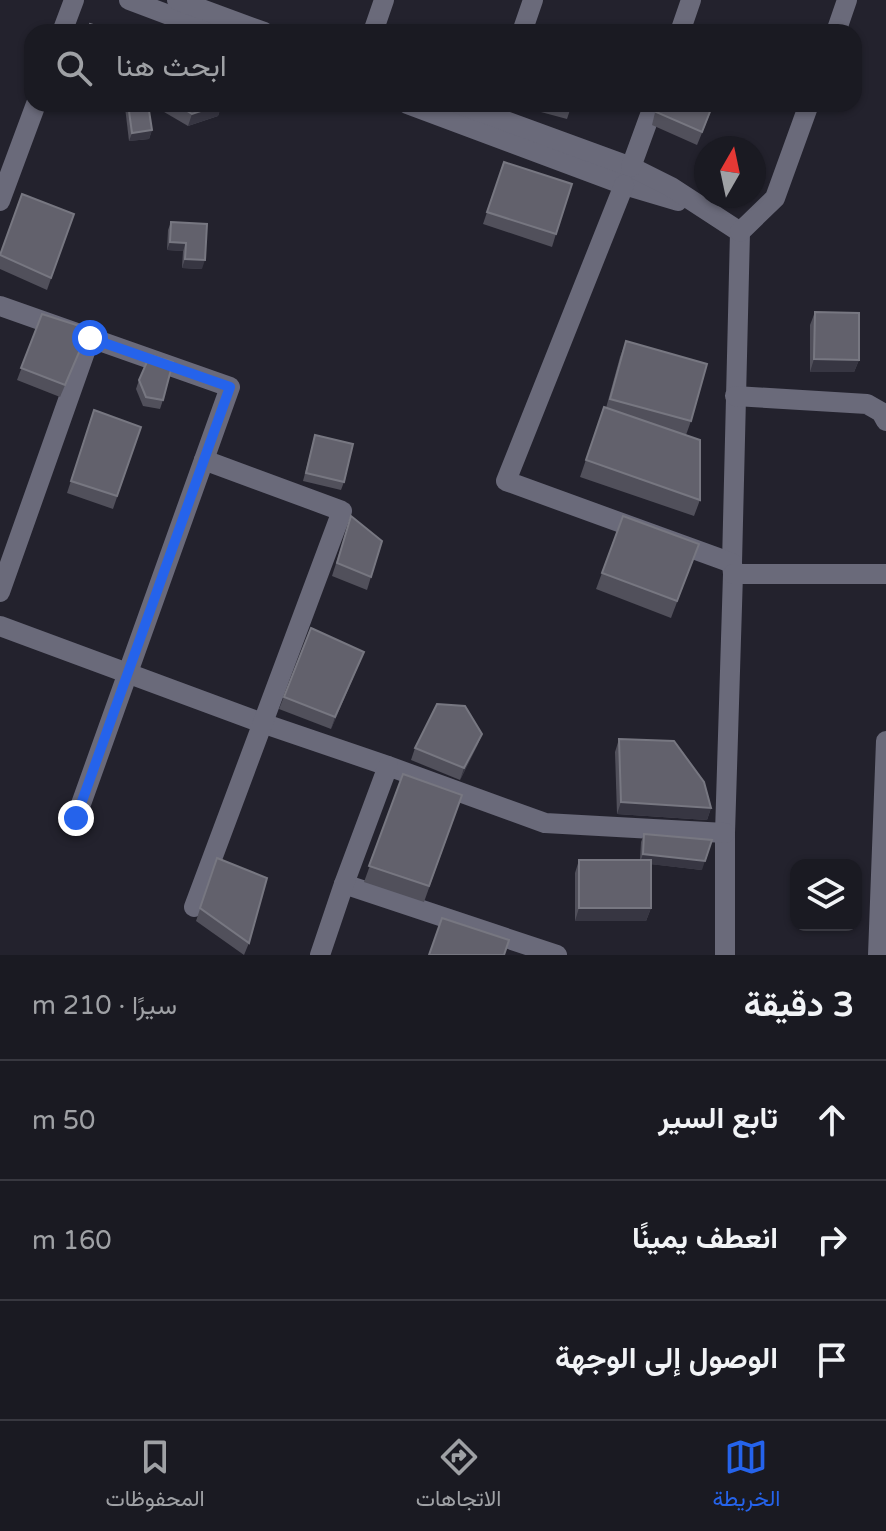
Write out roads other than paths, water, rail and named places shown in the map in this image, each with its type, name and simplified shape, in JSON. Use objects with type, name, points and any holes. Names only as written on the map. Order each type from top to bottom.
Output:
[{"type":"street","points":[[65,24],[74,0]]},
{"type":"street","points":[[129,0],[218,16]]},
{"type":"street","points":[[177,0],[241,24]]},
{"type":"street","points":[[376,24],[384,0]]},
{"type":"street","points":[[525,24],[533,0]]},
{"type":"street","points":[[683,24],[691,0]]},
{"type":"street","points":[[839,24],[847,0]]},
{"type":"street","points":[[0,201],[33,112]]},
{"type":"street","points":[[432,112],[628,176]]},
{"type":"street","points":[[497,112],[669,199],[697,204],[740,232]]},
{"type":"street","points":[[651,112],[506,481],[732,568],[886,574]]},
{"type":"street","points":[[725,955],[725,833],[740,232],[775,198],[806,112]]},
{"type":"street","points":[[0,306],[230,387],[76,818]]},
{"type":"street","points":[[0,592],[90,338]]},
{"type":"street","points":[[735,396],[867,404],[881,412],[886,421]]},
{"type":"street","points":[[194,907],[342,511],[204,460]]},
{"type":"street","points":[[0,626],[545,823],[725,833]]},
{"type":"street","points":[[878,955],[886,741]]},
{"type":"street","points":[[320,955],[388,766]]},
{"type":"street","points":[[344,884],[557,955]]}]
